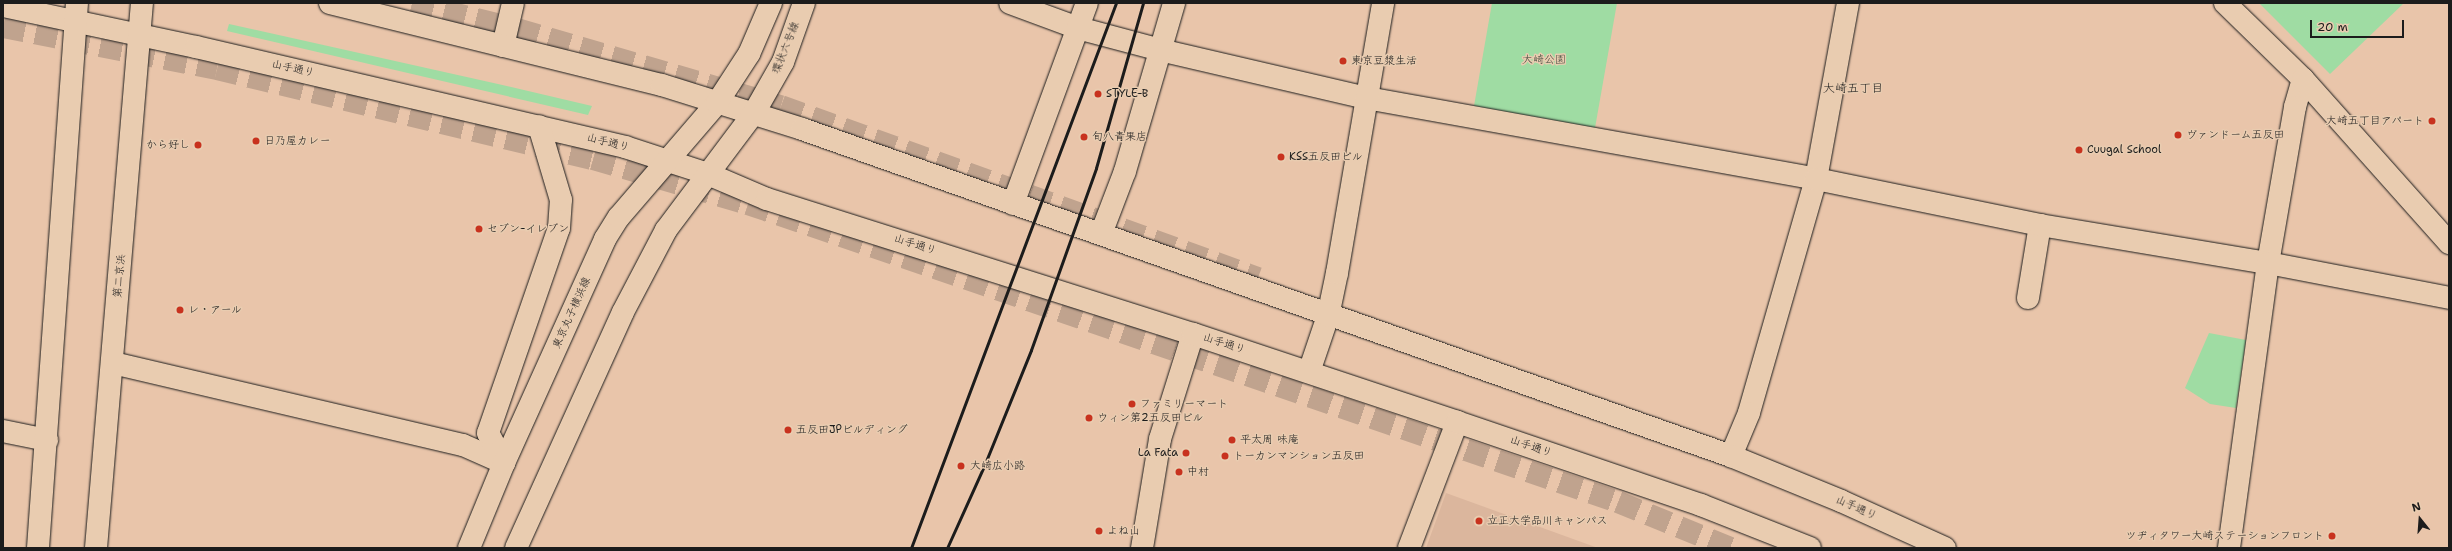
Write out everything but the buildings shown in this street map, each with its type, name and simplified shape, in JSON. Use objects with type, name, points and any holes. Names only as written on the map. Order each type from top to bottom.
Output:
[{"type":"main road","name":"第二京浜","points":[[96,548],[113,363],[138,34],[142,3]]},
{"type":"main road","name":"山手通り","points":[[330,3],[662,85],[717,103],[754,113],[1101,234],[1328,316],[1731,456],[1841,500],[1941,547]]},
{"type":"main road","points":[[503,46],[513,3]]},
{"type":"main road","points":[[717,103],[749,54],[771,3]]},
{"type":"main road","name":"環状六号線","points":[[754,113],[783,62],[804,3]]},
{"type":"main road","points":[[1010,3],[1078,28],[1160,50],[1367,98],[1816,180],[2040,225],[2268,263],[2449,298]]},
{"type":"main road","points":[[1014,204],[1087,3]]},
{"type":"main road","points":[[1101,234],[1126,171],[1174,3]]},
{"type":"main road","points":[[1309,372],[1328,316],[1338,273],[1383,3]]},
{"type":"main road","points":[[1731,456],[1749,413],[1816,180],[1848,3]]},
{"type":"main road","points":[[2225,3],[2303,79],[2449,243]]},
{"type":"main road","name":"山手通り","points":[[3,6],[76,12],[138,34],[625,147],[708,174],[767,199],[1193,334],[1457,422],[1701,505],[1810,548]]},
{"type":"main road","points":[[38,548],[47,440],[76,12]]},
{"type":"main road","points":[[2229,548],[2268,263],[2294,106],[2303,79]]},
{"type":"main road","name":"東京丸子横浜線","points":[[469,548],[504,463],[605,239],[619,217],[717,103]]},
{"type":"main road","points":[[516,548],[623,312],[666,230],[754,113]]},
{"type":"main road","points":[[504,463],[488,433],[560,228],[561,200],[539,126]]},
{"type":"main road","points":[[2028,298],[2040,225]]},
{"type":"main road","points":[[1142,548],[1160,439],[1193,334]]},
{"type":"main road","points":[[113,363],[462,445],[504,463]]},
{"type":"main road","points":[[1409,548],[1457,422]]},
{"type":"main road","points":[[3,431],[47,440]]},
{"type":"shaded area","name":"立正大学品川キャンパス","points":[[1446,493],[1598,548],[1426,548]]},
{"type":"green space","name":"大崎公園","points":[[1492,3],[1617,3],[1595,128],[1474,106]]},
{"type":"green space","points":[[2259,3],[2404,3],[2330,74]]},
{"type":"green space","points":[[229,24],[592,106],[588,115],[227,31]]},
{"type":"green space","points":[[2209,333],[2246,340],[2236,408],[2210,404],[2185,388]]},
{"type":"tunnel","points":[[412,3],[517,29],[781,106],[1258,278]]},
{"type":"tunnel","points":[[3,27],[217,69],[593,159],[748,204],[1618,502],[1731,548]]},
{"type":"railway","points":[[911,548],[1116,3]]},
{"type":"railway","points":[[947,548],[984,466],[1031,350],[1096,168],[1143,3]]},
{"type":"place","name":"東京豆漿生活","points":[[1343,61]]},
{"type":"place","name":"STYLE-B","points":[[1098,94]]},
{"type":"place","name":"大崎五丁目アパート","points":[[2432,121]]},
{"type":"place","name":"ヴァンドーム五反田","points":[[2178,135]]},
{"type":"place","name":"旬八青果店","points":[[1084,137]]},
{"type":"place","name":"日乃屋カレー","points":[[256,141]]},
{"type":"place","name":"から好し","points":[[198,145]]},
{"type":"place","name":"Cuugal School","points":[[2079,150]]},
{"type":"place","name":"KSS五反田ビル","points":[[1281,157]]},
{"type":"place","name":"セブン-イレブン","points":[[479,229]]},
{"type":"place","name":"レ・アール","points":[[180,310]]},
{"type":"place","name":"ファミリーマート","points":[[1132,404]]},
{"type":"place","name":"ウィン第2五反田ビル","points":[[1089,418]]},
{"type":"place","name":"五反田JPビルディング","points":[[788,430]]},
{"type":"place","name":"平太周 味庵","points":[[1232,440]]},
{"type":"place","name":"La Fata","points":[[1186,453]]},
{"type":"place","name":"トーカンマンション五反田","points":[[1225,456]]},
{"type":"place","name":"大崎広小路","points":[[961,466]]},
{"type":"place","name":"中村","points":[[1179,472]]},
{"type":"place","name":"立正大学品川キャンパス","points":[[1479,521]]},
{"type":"place","name":"よね山","points":[[1099,531]]},
{"type":"place","name":"ツヂィタワー大崎ステーションフロント","points":[[2332,536]]},
{"type":"district","name":"大崎五丁目","points":[[1853,89]]}]
